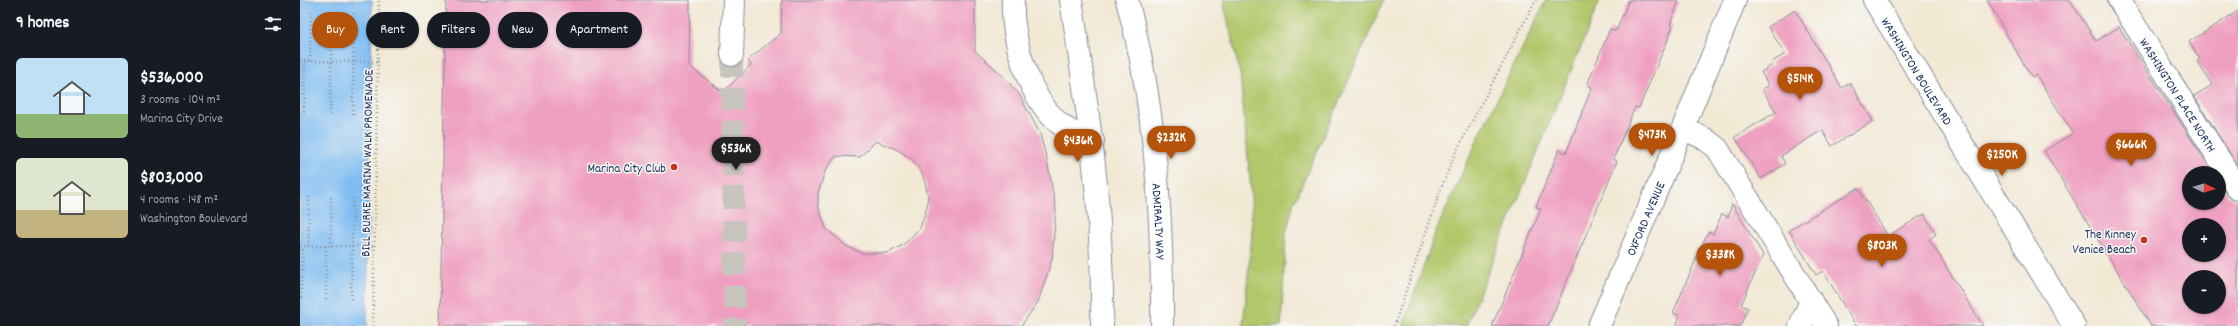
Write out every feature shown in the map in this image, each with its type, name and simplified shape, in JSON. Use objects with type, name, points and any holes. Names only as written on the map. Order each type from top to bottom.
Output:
[{"type":"street","points":[[732,55],[734,0]]},
{"type":"street","points":[[1013,0],[1012,17],[1028,81],[1059,124],[1071,132],[1093,141]]},
{"type":"street","points":[[1071,0],[1093,141],[1103,274],[1102,326]]},
{"type":"street","name":"ADMIRALTY WAY","points":[[1127,0],[1135,30],[1152,137],[1163,261],[1162,326]]},
{"type":"street","name":"OXFORD AVENUE","points":[[1599,326],[1683,128],[1735,0]]},
{"type":"street","name":"WASHINGTON BOULEVARD","points":[[1874,0],[2074,326]]},
{"type":"street","name":"WASHINGTON PLACE NORTH","points":[[2119,0],[2238,189]]},
{"type":"street","points":[[1683,128],[1705,139],[1717,148],[1826,326]]},
{"type":"street","points":[[1800,326],[1811,301]]},
{"type":"path","name":"BILL BURKE MARINA WALK PROMENADE","points":[[373,326],[379,0]]},
{"type":"path","points":[[1394,326],[1443,183],[1454,158],[1536,0]]},
{"type":"path","points":[[310,61],[311,12]]},
{"type":"path","points":[[330,115],[331,48]]},
{"type":"path","points":[[353,114],[354,48]]},
{"type":"path","points":[[300,61],[378,62]]},
{"type":"path","points":[[304,115],[305,61]]},
{"type":"path","points":[[308,246],[309,195]]},
{"type":"path","points":[[331,196],[331,246]]},
{"type":"path","points":[[352,299],[353,196]]},
{"type":"path","points":[[302,298],[301,246],[374,246]]},
{"type":"path","points":[[326,246],[326,299]]},
{"type":"green space","points":[[1223,0],[1384,0],[1293,205],[1286,234],[1281,326],[1243,326],[1252,236],[1251,191],[1240,74]]},
{"type":"green space","points":[[1546,0],[1600,0],[1466,326],[1403,326],[1435,233],[1481,132]]},
{"type":"water","points":[[300,0],[372,0],[372,12],[366,12],[366,48],[371,48],[367,326],[300,326]]},
{"type":"building","name":"Marina City Club","points":[[446,0],[690,0],[689,66],[723,92],[751,65],[748,60],[781,33],[782,0],[975,0],[975,51],[999,72],[1019,94],[1040,134],[1047,160],[1056,209],[1052,259],[1038,302],[1021,326],[440,326],[445,48],[490,48],[490,12],[446,12]],"holes":[[[876,141],[898,150],[912,159],[921,171],[925,183],[928,196],[927,207],[920,228],[903,245],[888,253],[862,253],[846,246],[826,228],[818,206],[818,193],[825,171],[836,156],[860,157]]]},
{"type":"building","points":[[1629,0],[1679,0],[1670,25],[1673,27],[1639,108],[1635,107],[1613,160],[1617,161],[1548,326],[1492,326],[1541,209],[1536,207],[1559,150],[1566,153],[1592,87],[1587,85],[1610,29],[1616,31]]},
{"type":"building","points":[[1987,0],[2070,0],[2096,41],[2119,27],[2208,166],[2182,166],[2182,210],[2226,210],[2226,193],[2228,196],[2238,201],[2238,326],[2151,326],[2044,151],[2073,133],[2036,75],[2032,77]]},
{"type":"building","points":[[1795,10],[1842,88],[1850,83],[1873,121],[1832,146],[1822,130],[1781,156],[1785,164],[1761,179],[1735,137],[1776,112],[1762,89],[1769,86],[1761,72],[1773,65],[1772,62],[1785,54],[1768,27]]},
{"type":"building","points":[[2238,11],[2238,166],[2194,96],[2212,85],[2197,61],[2200,59],[2189,42]]},
{"type":"building","points":[[1858,188],[1888,236],[1924,214],[1936,234],[1929,239],[1983,326],[1856,326],[1823,271],[1816,275],[1789,230]]},
{"type":"building","points":[[1732,204],[1763,255],[1741,305],[1748,308],[1740,326],[1676,326],[1680,316],[1673,313],[1706,236],[1709,232],[1713,234],[1722,214],[1728,217]]},
{"type":"tunnel","points":[[732,55],[735,326]]},
{"type":"place","name":"Marina City Club","points":[[674,167]]},
{"type":"place","name":"The Kinney Venice Beach","points":[[2144,240]]}]
